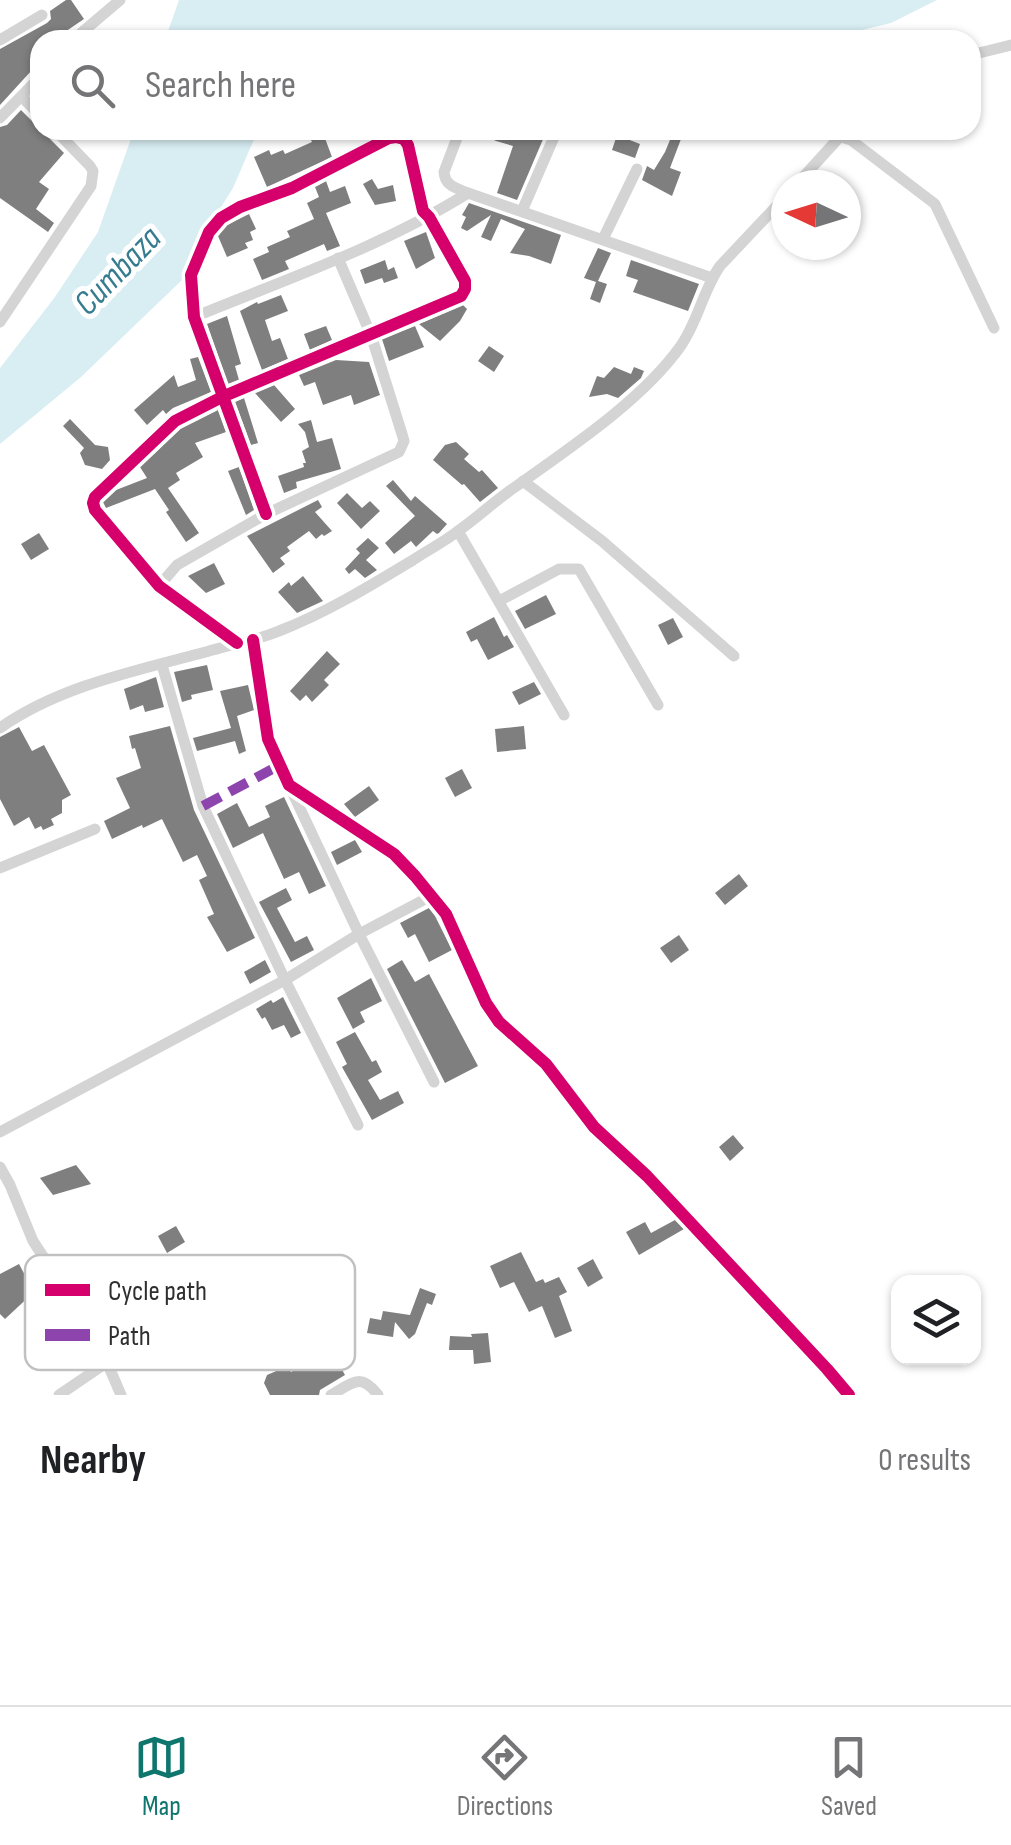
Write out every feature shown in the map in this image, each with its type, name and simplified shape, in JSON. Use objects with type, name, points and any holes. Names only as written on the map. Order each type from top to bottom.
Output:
[{"type":"street","points":[[86,30],[120,0]]},
{"type":"street","points":[[0,40],[42,14]]},
{"type":"street","points":[[981,52],[1011,45]]},
{"type":"street","points":[[0,118],[30,89]]},
{"type":"street","points":[[22,97],[30,105]]},
{"type":"street","points":[[0,322],[90,186],[90,166],[65,140]]},
{"type":"street","points":[[266,514],[194,317],[191,275],[209,232],[221,218],[292,188],[386,140]]},
{"type":"street","points":[[237,644],[159,586],[94,510],[95,497],[175,420],[460,296],[465,281],[420,204],[405,140]]},
{"type":"street","points":[[456,140],[444,172],[450,186],[712,278]]},
{"type":"street","points":[[522,211],[553,140]]},
{"type":"street","points":[[810,170],[838,140]]},
{"type":"street","points":[[852,140],[935,204],[994,328]]},
{"type":"street","points":[[604,239],[637,168]]},
{"type":"street","points":[[194,317],[430,217],[468,193]]},
{"type":"street","points":[[0,728],[52,698],[94,683],[281,631],[337,604],[458,531],[578,442],[646,384],[680,347],[712,278],[771,213]]},
{"type":"street","points":[[159,586],[177,566],[266,514],[399,452],[404,441],[371,335],[338,258]]},
{"type":"street","points":[[523,481],[602,541],[734,656]]},
{"type":"street","points":[[458,531],[564,716]]},
{"type":"street","points":[[499,602],[559,568],[578,569],[658,706]]},
{"type":"street","points":[[253,640],[268,739],[359,934],[434,1082]]},
{"type":"street","points":[[162,665],[203,806],[358,1125]]},
{"type":"street","points":[[289,785],[394,854],[446,914],[486,1003],[500,1022],[546,1064],[594,1127],[648,1176],[849,1395]]},
{"type":"street","points":[[0,868],[95,829]]},
{"type":"street","points":[[0,1132],[285,980],[431,896]]},
{"type":"street","points":[[0,1167],[41,1255]]},
{"type":"street","points":[[60,1395],[95,1370]]},
{"type":"street","points":[[109,1370],[120,1395]]},
{"type":"street","points":[[331,1395],[363,1381],[378,1395]]},
{"type":"water","points":[[179,0],[937,0],[891,23],[862,30],[168,30]]},
{"type":"water","name":"Cumbaza","points":[[130,140],[254,140],[233,188],[183,279],[81,377],[0,444],[0,368],[55,297],[98,232]]},
{"type":"building","points":[[71,0],[84,19],[68,30],[34,30],[51,19],[50,11]]},
{"type":"building","points":[[30,32],[30,72],[0,105],[0,49]]},
{"type":"building","points":[[21,110],[30,119],[30,140],[51,140],[64,153],[39,182],[49,189],[36,209],[54,223],[48,232],[0,198],[0,127]]},
{"type":"building","points":[[326,140],[332,157],[267,187],[254,157],[269,150],[271,155],[283,150],[285,154]]},
{"type":"building","points":[[543,140],[517,200],[497,193],[513,146],[496,141]]},
{"type":"building","points":[[615,140],[640,144],[635,158],[612,150]]},
{"type":"building","points":[[670,140],[681,140],[670,168],[681,172],[672,196],[642,180],[647,166],[654,170]]},
{"type":"building","points":[[372,179],[378,189],[393,185],[396,201],[375,205],[363,184]]},
{"type":"building","points":[[326,181],[330,192],[345,186],[351,203],[326,213],[340,246],[327,251],[324,244],[285,261],[289,269],[262,280],[253,259],[269,252],[267,247],[290,237],[287,231],[314,219],[307,203],[319,197],[315,187]]},
{"type":"building","points":[[469,203],[561,235],[551,264],[510,253],[525,229],[501,219],[491,241],[481,237],[491,215],[467,231],[461,228],[466,217],[462,215]]},
{"type":"building","points":[[249,214],[256,229],[250,232],[253,240],[245,243],[248,248],[227,257],[218,236],[227,225]]},
{"type":"building","points":[[426,232],[435,258],[416,269],[404,241]]},
{"type":"building","points":[[598,248],[611,253],[598,281],[607,284],[600,303],[590,299],[596,282],[584,278]]},
{"type":"building","points":[[385,260],[388,270],[394,267],[398,278],[365,284],[360,270]]},
{"type":"building","points":[[631,260],[699,284],[688,311],[633,292],[638,280],[626,276]]},
{"type":"building","points":[[281,295],[288,311],[265,320],[272,341],[280,338],[288,359],[262,370],[240,311]]},
{"type":"building","points":[[463,305],[467,309],[460,321],[440,341],[419,324]]},
{"type":"building","points":[[227,316],[241,364],[235,366],[239,380],[228,384],[207,324]]},
{"type":"building","points":[[326,326],[332,340],[310,350],[304,334]]},
{"type":"building","points":[[415,326],[424,347],[389,361],[382,339]]},
{"type":"building","points":[[489,346],[504,356],[494,372],[478,361]]},
{"type":"building","points":[[198,357],[211,392],[166,414],[163,410],[147,425],[134,410],[174,375],[178,387],[196,380],[190,359]]},
{"type":"building","points":[[336,360],[369,362],[380,395],[354,405],[351,395],[323,405],[315,382],[304,386],[299,375]]},
{"type":"building","points":[[614,367],[631,374],[634,367],[644,371],[618,398],[607,394],[589,397],[597,376],[604,378]]},
{"type":"building","points":[[274,385],[295,409],[281,422],[255,393]]},
{"type":"building","points":[[244,398],[258,443],[251,445],[235,402]]},
{"type":"building","points":[[218,410],[226,432],[195,443],[203,457],[176,473],[180,480],[168,488],[199,533],[186,542],[155,489],[106,508],[103,502],[116,490],[147,478],[140,467],[180,429]]},
{"type":"building","points":[[70,419],[95,445],[108,447],[110,460],[102,469],[85,465],[80,453],[84,448],[63,426]]},
{"type":"building","points":[[311,420],[317,442],[332,438],[341,469],[296,482],[297,488],[284,493],[278,476],[304,467],[302,451],[309,447],[298,424]]},
{"type":"building","points":[[456,442],[469,454],[464,459],[479,472],[482,470],[498,488],[480,502],[433,460],[445,445]]},
{"type":"building","points":[[239,467],[254,510],[246,515],[228,471]]},
{"type":"building","points":[[393,480],[411,501],[415,496],[447,524],[416,547],[411,541],[394,554],[385,543],[415,516],[386,486]]},
{"type":"building","points":[[347,493],[362,508],[370,501],[380,511],[361,529],[337,503]]},
{"type":"building","points":[[318,500],[322,507],[315,512],[332,531],[316,539],[309,531],[287,547],[290,551],[280,558],[285,564],[273,573],[247,536]]},
{"type":"building","points":[[39,533],[49,549],[31,560],[21,544]]},
{"type":"building","points":[[368,538],[379,548],[366,560],[377,570],[365,578],[355,569],[349,574],[345,569],[360,553],[356,549]]},
{"type":"building","points":[[214,563],[225,584],[206,593],[188,576]]},
{"type":"building","points":[[303,576],[323,601],[297,613],[278,592]]},
{"type":"building","points":[[546,595],[556,614],[525,629],[515,611]]},
{"type":"building","points":[[494,617],[514,647],[488,660],[477,639],[471,642],[466,632]]},
{"type":"building","points":[[673,618],[683,637],[668,645],[658,625]]},
{"type":"building","points":[[327,651],[340,664],[324,680],[329,685],[312,702],[306,695],[300,701],[290,691]]},
{"type":"building","points":[[207,665],[213,690],[191,695],[192,699],[182,702],[174,672]]},
{"type":"building","points":[[156,677],[164,707],[145,712],[143,705],[130,710],[124,689]]},
{"type":"building","points":[[534,682],[541,694],[519,705],[512,692]]},
{"type":"building","points":[[248,685],[254,710],[237,716],[246,751],[239,754],[235,741],[197,751],[193,738],[231,728],[220,691]]},
{"type":"building","points":[[170,726],[194,810],[255,938],[227,952],[207,917],[214,914],[199,880],[207,876],[197,855],[183,862],[162,819],[112,839],[104,821],[130,808],[116,778],[141,768],[129,736]]},
{"type":"building","points":[[524,726],[526,749],[497,752],[495,729]]},
{"type":"building","points":[[19,727],[32,751],[44,745],[71,795],[62,800],[62,813],[51,819],[54,825],[43,830],[41,826],[35,829],[29,817],[14,826],[0,799],[0,737]]},
{"type":"building","points":[[462,769],[472,788],[455,797],[445,778]]},
{"type":"building","points":[[369,786],[379,800],[355,817],[344,804]]},
{"type":"building","points":[[284,797],[326,886],[309,894],[299,872],[284,879],[263,833],[233,848],[217,814],[237,803],[249,827],[270,817],[265,806]]},
{"type":"building","points":[[355,840],[362,852],[337,865],[331,852]]},
{"type":"building","points":[[739,874],[748,886],[725,905],[715,893]]},
{"type":"building","points":[[286,888],[292,900],[277,908],[295,942],[307,936],[314,950],[291,962],[259,902]]},
{"type":"building","points":[[429,908],[452,950],[429,962],[415,934],[408,938],[400,923]]},
{"type":"building","points":[[679,935],[689,950],[671,963],[660,948]]},
{"type":"building","points":[[265,960],[271,972],[250,984],[244,972]]},
{"type":"building","points":[[402,960],[415,982],[429,974],[478,1066],[445,1083],[387,969]]},
{"type":"building","points":[[371,978],[382,1001],[360,1012],[365,1022],[353,1029],[337,998]]},
{"type":"building","points":[[283,997],[301,1033],[291,1038],[284,1025],[272,1030],[256,1009]]},
{"type":"building","points":[[355,1032],[382,1072],[368,1080],[380,1100],[398,1091],[404,1103],[372,1120],[342,1067],[347,1064],[336,1042]]},
{"type":"building","points":[[733,1135],[744,1148],[730,1161],[719,1147]]},
{"type":"building","points":[[76,1165],[91,1184],[53,1195],[40,1178]]},
{"type":"building","points":[[675,1220],[684,1229],[639,1255],[626,1232],[645,1222],[651,1233]]},
{"type":"building","points":[[176,1226],[185,1242],[167,1253],[158,1236]]},
{"type":"building","points":[[521,1252],[536,1282],[559,1277],[567,1292],[559,1296],[572,1331],[555,1338],[542,1306],[529,1312],[514,1282],[500,1288],[490,1266]]},
{"type":"building","points":[[593,1259],[603,1278],[588,1287],[577,1268]]},
{"type":"building","points":[[19,1264],[25,1275],[25,1300],[5,1319],[0,1314],[0,1274]]},
{"type":"building","points":[[420,1288],[436,1294],[432,1305],[427,1303],[415,1334],[409,1339],[395,1322],[393,1337],[367,1333],[370,1318],[381,1320],[383,1311],[410,1315]]},
{"type":"building","points":[[488,1333],[491,1362],[474,1364],[473,1350],[449,1350],[450,1336]]},
{"type":"building","points":[[279,1370],[342,1370],[345,1375],[320,1390],[319,1395],[270,1395],[264,1383],[267,1375]]},
{"type":"marked path","points":[[203,806],[280,765]]},
{"type":"cycle path","points":[[223,397],[194,317],[191,275],[209,232],[221,218],[240,207],[292,188],[385,140]]},
{"type":"cycle path","points":[[223,397],[461,296],[465,281],[423,211],[405,140]]},
{"type":"cycle path","points":[[223,397],[175,421],[93,503],[159,586],[237,643]]},
{"type":"cycle path","points":[[223,397],[266,514]]},
{"type":"cycle path","points":[[253,640],[268,739],[289,785],[394,854],[415,876],[446,914],[486,1003],[499,1022],[546,1064],[594,1127],[647,1176],[849,1395]]}]
